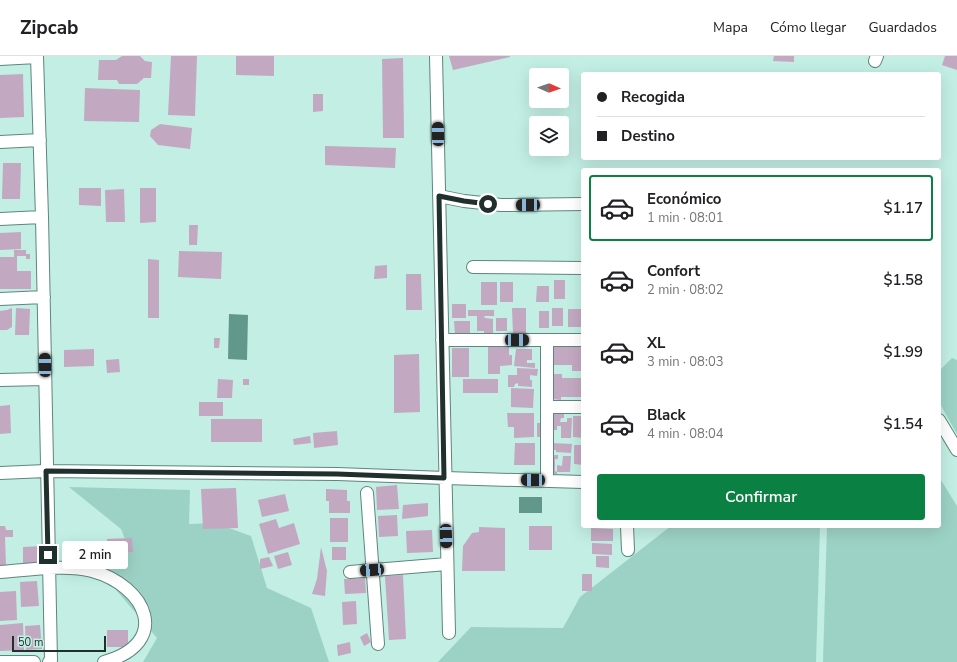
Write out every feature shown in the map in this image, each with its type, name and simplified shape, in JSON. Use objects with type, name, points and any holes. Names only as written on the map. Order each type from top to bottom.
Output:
[{"type":"street","points":[[436,56],[444,478],[449,633]]},
{"type":"street","points":[[0,59],[37,57],[44,297],[46,471],[51,660],[49,662]]},
{"type":"street","points":[[0,142],[40,140]]},
{"type":"street","points":[[439,200],[501,205],[581,204]]},
{"type":"street","points":[[0,219],[42,217]]},
{"type":"street","points":[[473,268],[581,268]]},
{"type":"street","points":[[0,298],[44,297]]},
{"type":"street","points":[[442,340],[581,340]]},
{"type":"street","points":[[547,340],[548,481]]},
{"type":"street","points":[[0,380],[45,379]]},
{"type":"street","points":[[548,406],[581,407]]},
{"type":"street","points":[[941,423],[957,450]]},
{"type":"street","points":[[0,473],[46,471],[337,474],[581,482]]},
{"type":"street","points":[[367,493],[378,644]]},
{"type":"street","points":[[627,528],[628,550]]},
{"type":"street","points":[[350,572],[447,564]]},
{"type":"street","points":[[0,572],[49,569],[92,571],[124,586],[142,606],[145,618],[145,630],[139,641],[122,655],[104,662]]},
{"type":"street","points":[[0,662],[34,662]]},
{"type":"shaded area","points":[[229,314],[248,315],[247,360],[228,359]]},
{"type":"shaded area","points":[[952,358],[957,360],[957,434],[941,406],[941,369]]},
{"type":"shaded area","points":[[941,480],[957,506],[957,662],[823,662],[827,528],[941,528]]},
{"type":"shaded area","points":[[69,487],[190,490],[189,524],[215,523],[251,536],[267,588],[311,608],[329,662],[143,662],[157,638],[99,570],[129,549],[121,529]]},
{"type":"shaded area","points":[[519,497],[542,497],[542,513],[519,513]]},
{"type":"shaded area","points":[[668,528],[820,528],[816,662],[438,662],[471,627],[563,628],[580,597]]},
{"type":"building","points":[[122,56],[140,56],[145,61],[152,62],[151,78],[144,78],[137,84],[119,84],[117,80],[98,80],[99,60],[116,60]]},
{"type":"building","points":[[171,56],[197,56],[195,116],[168,115]]},
{"type":"building","points":[[236,56],[274,56],[274,76],[236,75]]},
{"type":"building","points":[[449,56],[510,56],[510,57],[453,70]]},
{"type":"building","points":[[774,56],[794,56],[794,62],[773,61]]},
{"type":"building","points":[[945,56],[957,56],[957,70],[942,65]]},
{"type":"building","points":[[403,58],[404,138],[383,138],[382,59]]},
{"type":"building","points":[[23,74],[24,117],[0,118],[0,75]]},
{"type":"building","points":[[85,88],[140,90],[139,122],[84,121]]},
{"type":"building","points":[[313,94],[323,94],[323,111],[313,112]]},
{"type":"building","points":[[160,124],[192,128],[190,149],[158,145],[150,136],[151,130]]},
{"type":"building","points":[[325,146],[396,148],[395,168],[325,165]]},
{"type":"building","points":[[3,163],[21,163],[20,199],[2,199]]},
{"type":"building","points":[[79,188],[101,188],[101,206],[79,205]]},
{"type":"building","points":[[140,188],[156,188],[156,222],[140,223]]},
{"type":"building","points":[[124,189],[125,222],[106,222],[105,190]]},
{"type":"building","points":[[189,225],[198,225],[197,245],[189,245]]},
{"type":"building","points":[[21,232],[21,249],[0,250],[0,233]]},
{"type":"building","points":[[14,250],[26,250],[26,254],[30,254],[30,259],[26,259],[26,256],[17,256],[17,271],[31,271],[31,289],[0,289],[0,257],[14,257]]},
{"type":"building","points":[[179,251],[222,252],[221,279],[178,277]]},
{"type":"building","points":[[148,259],[159,260],[159,318],[148,318]]},
{"type":"building","points":[[387,265],[387,278],[374,279],[375,266]]},
{"type":"building","points":[[406,274],[421,274],[422,310],[406,310]]},
{"type":"building","points":[[554,280],[565,280],[565,299],[554,299]]},
{"type":"building","points":[[481,282],[497,282],[497,305],[481,305]]},
{"type":"building","points":[[500,282],[513,282],[513,302],[500,302]]},
{"type":"building","points":[[537,286],[549,286],[549,302],[536,302]]},
{"type":"building","points":[[452,304],[466,304],[466,318],[452,318]]},
{"type":"building","points":[[12,308],[12,327],[7,330],[0,330],[0,311]]},
{"type":"building","points":[[16,308],[30,309],[29,335],[15,335]]},
{"type":"building","points":[[512,308],[526,308],[526,335],[513,335]]},
{"type":"building","points":[[552,308],[563,308],[563,326],[552,326]]},
{"type":"building","points":[[568,309],[581,309],[581,327],[568,327]]},
{"type":"building","points":[[468,310],[494,310],[494,316],[484,316],[485,318],[493,319],[493,338],[484,338],[484,331],[477,331],[477,316],[468,316]]},
{"type":"building","points":[[539,311],[549,311],[549,328],[539,328]]},
{"type":"building","points":[[496,318],[507,318],[507,331],[496,331]]},
{"type":"building","points":[[454,321],[470,321],[470,336],[455,335]]},
{"type":"building","points":[[214,338],[220,338],[219,348],[214,348]]},
{"type":"building","points":[[571,345],[581,345],[581,371],[572,371],[572,365],[554,365],[554,347],[572,347]]},
{"type":"building","points":[[488,346],[509,346],[509,355],[512,355],[512,365],[500,366],[500,374],[488,374]]},
{"type":"building","points":[[452,348],[469,348],[469,377],[452,377]]},
{"type":"building","points":[[94,349],[94,366],[64,367],[64,350]]},
{"type":"building","points":[[516,349],[532,349],[532,360],[527,360],[527,363],[535,363],[535,368],[514,366]]},
{"type":"building","points":[[419,354],[420,412],[394,413],[394,355]]},
{"type":"building","points":[[119,359],[120,372],[107,373],[106,360]]},
{"type":"building","points":[[517,368],[538,369],[537,376],[530,375],[532,387],[518,386],[518,383],[515,384],[514,387],[508,387],[508,375],[517,375]]},
{"type":"building","points":[[553,374],[562,374],[562,378],[581,378],[581,397],[561,397],[561,400],[553,399]]},
{"type":"building","points":[[218,379],[233,380],[232,398],[217,398]]},
{"type":"building","points":[[243,379],[249,379],[249,385],[243,385]]},
{"type":"building","points":[[463,379],[498,379],[498,393],[463,393]]},
{"type":"building","points":[[511,388],[534,389],[533,408],[511,407]]},
{"type":"building","points":[[199,402],[223,402],[223,416],[199,416]]},
{"type":"building","points":[[10,405],[11,433],[0,434],[0,406]]},
{"type":"building","points":[[553,411],[564,411],[564,418],[561,418],[560,422],[567,422],[567,418],[572,418],[571,438],[561,438],[561,426],[557,426],[557,430],[552,430]]},
{"type":"building","points":[[507,413],[534,413],[534,437],[514,438],[514,427],[508,427]]},
{"type":"building","points":[[573,416],[581,416],[581,438],[573,437]]},
{"type":"building","points":[[211,419],[262,419],[262,442],[211,442]]},
{"type":"building","points":[[537,423],[541,423],[542,437],[537,437]]},
{"type":"building","points":[[337,431],[338,445],[314,448],[313,433]]},
{"type":"building","points":[[310,436],[311,443],[294,445],[293,439]]},
{"type":"building","points":[[515,443],[535,443],[535,465],[514,465]]},
{"type":"building","points":[[551,443],[572,444],[571,453],[556,452],[556,450],[551,450]]},
{"type":"building","points":[[574,445],[581,445],[581,465],[574,464]]},
{"type":"building","points":[[551,455],[558,455],[558,459],[555,459],[555,471],[557,474],[550,474]]},
{"type":"building","points":[[563,456],[571,456],[570,472],[557,472],[557,465],[562,466]]},
{"type":"building","points":[[397,485],[399,509],[377,510],[376,487]]},
{"type":"building","points":[[236,488],[238,528],[203,529],[201,489]]},
{"type":"building","points":[[326,489],[347,490],[347,501],[350,501],[350,513],[329,513],[329,501],[326,501]]},
{"type":"building","points":[[285,494],[289,511],[262,517],[258,500]]},
{"type":"building","points":[[428,503],[428,516],[402,519],[403,505]]},
{"type":"building","points":[[397,515],[398,536],[379,537],[378,516]]},
{"type":"building","points":[[330,518],[348,518],[348,542],[330,542]]},
{"type":"building","points":[[276,519],[279,528],[294,523],[300,544],[268,554],[259,524]]},
{"type":"building","points":[[0,526],[5,526],[6,530],[13,530],[13,537],[5,537],[6,565],[0,565]]},
{"type":"building","points":[[529,526],[552,526],[552,550],[529,550]]},
{"type":"building","points":[[479,527],[505,528],[505,571],[462,571],[463,546],[472,533],[479,532]]},
{"type":"building","points":[[591,528],[613,529],[613,541],[591,541]]},
{"type":"building","points":[[432,530],[433,552],[407,553],[406,531]]},
{"type":"building","points":[[132,538],[133,552],[108,554],[107,539]]},
{"type":"building","points":[[592,543],[612,544],[612,555],[592,554]]},
{"type":"building","points":[[42,546],[43,564],[23,566],[23,547]]},
{"type":"building","points":[[321,547],[327,571],[325,596],[312,594],[317,579]]},
{"type":"building","points":[[332,547],[346,547],[346,560],[332,560]]},
{"type":"building","points":[[288,552],[292,565],[278,569],[274,556]]},
{"type":"building","points":[[596,556],[609,556],[609,568],[596,567]]},
{"type":"building","points":[[269,557],[273,566],[260,569],[260,559]]},
{"type":"building","points":[[582,574],[592,574],[592,591],[582,591]]},
{"type":"building","points":[[403,575],[406,639],[389,640],[385,576]]},
{"type":"building","points":[[365,578],[366,593],[345,594],[344,579]]},
{"type":"building","points":[[37,581],[39,606],[21,607],[20,582]]},
{"type":"building","points":[[16,591],[17,620],[0,621],[0,592]]},
{"type":"building","points":[[356,601],[357,624],[343,625],[342,602]]},
{"type":"building","points":[[23,623],[24,650],[0,651],[0,625]]},
{"type":"building","points":[[40,625],[42,649],[26,650],[25,626]]},
{"type":"building","points":[[107,630],[128,630],[128,647],[107,647]]},
{"type":"building","points":[[367,633],[371,642],[364,646],[360,637]]},
{"type":"building","points":[[350,642],[351,653],[338,656],[337,645]]},
{"type":"route","points":[[48,555],[46,471],[337,474],[444,478],[439,196],[488,204]]}]
